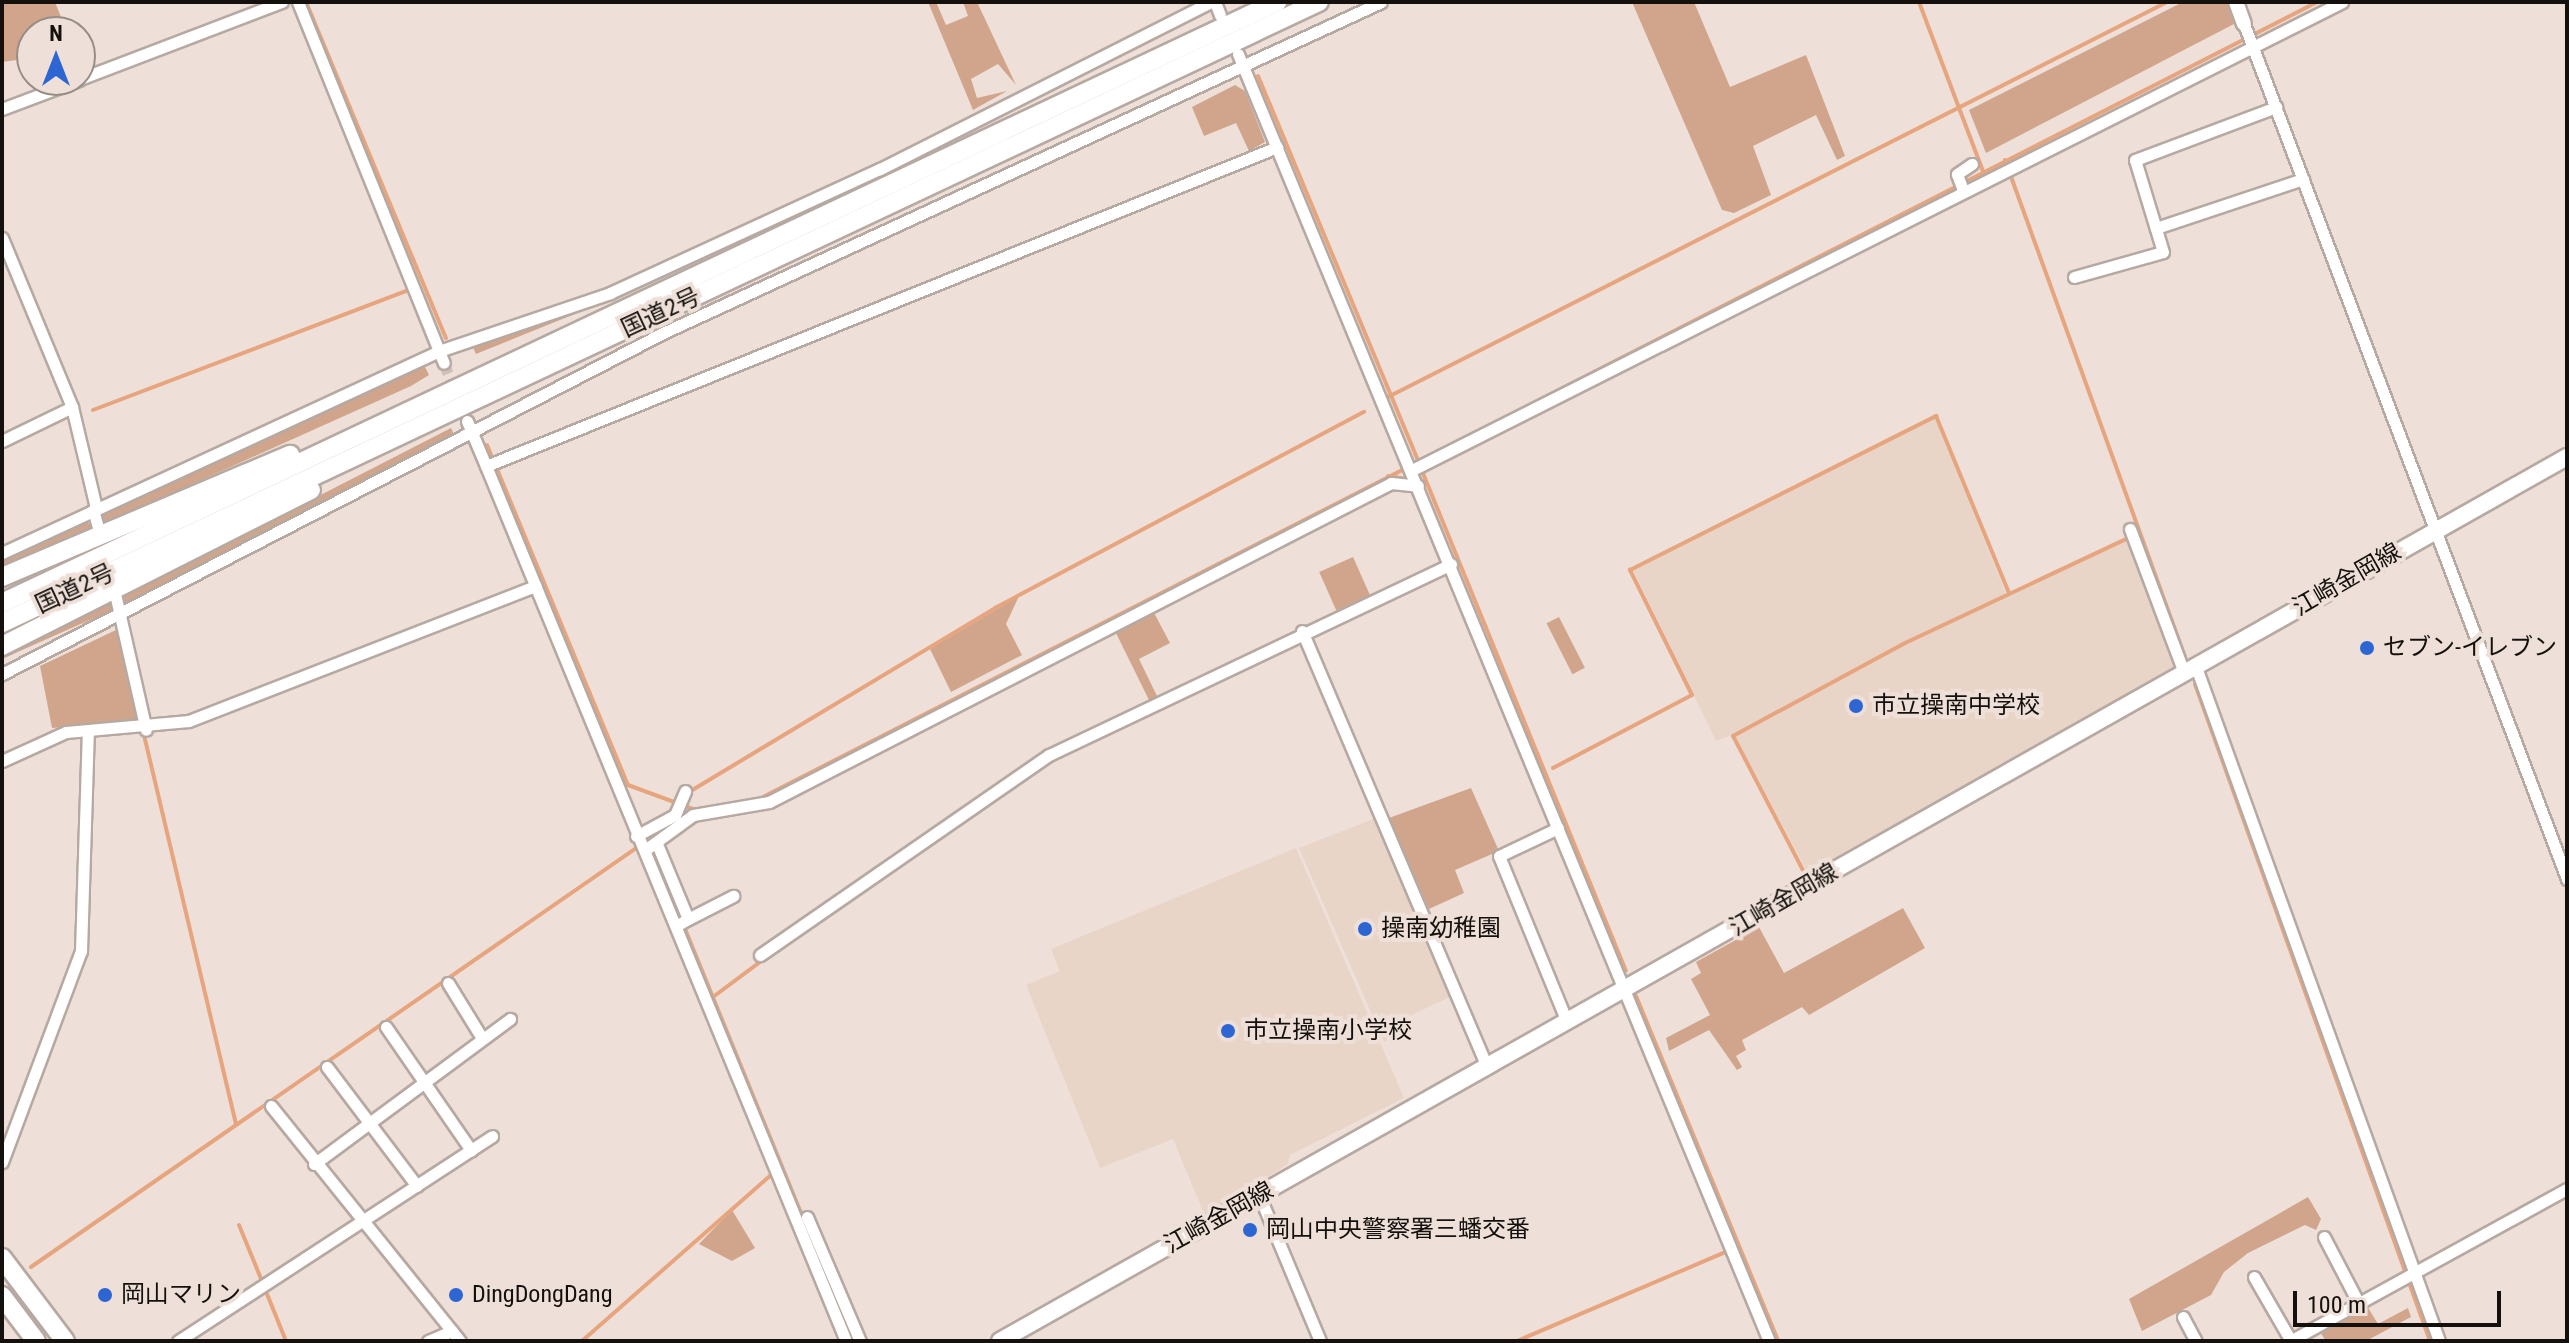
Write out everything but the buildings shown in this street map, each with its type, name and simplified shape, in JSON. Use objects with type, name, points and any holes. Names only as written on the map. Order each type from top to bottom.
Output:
[{"type":"main road","name":"国道2号","points":[[6,611],[319,452],[1277,2]]},
{"type":"main road","name":"国道2号","points":[[6,611],[511,383],[1314,4],[1333,2]]},
{"type":"main road","points":[[2,646],[511,383]]},
{"type":"main road","points":[[2,577],[283,456],[319,452]]},
{"type":"main road","name":"江崎金岡線","points":[[1000,1341],[2567,457]]},
{"type":"main road","points":[[2,1258],[61,1340]]},
{"type":"main road","points":[[2,1296],[36,1341]]},
{"type":"street","points":[[96,73],[282,2]]},
{"type":"street","points":[[298,2],[441,357]]},
{"type":"street","points":[[2,553],[441,357],[610,293],[880,169],[1213,2],[1220,15]]},
{"type":"street","points":[[2,674],[805,265],[1243,69],[1381,2]]},
{"type":"street","points":[[2236,2],[2567,879]]},
{"type":"street","points":[[646,844],[693,815],[769,802],[1416,471],[1961,185],[2008,169],[2252,44],[2342,2]]},
{"type":"street","points":[[1238,54],[1416,471],[1558,828],[1769,1341]]},
{"type":"street","points":[[2,109],[37,96]]},
{"type":"street","points":[[2074,277],[2163,252],[2135,160],[2276,107]]},
{"type":"street","points":[[491,464],[1277,147]]},
{"type":"street","points":[[1961,185],[1972,164]]},
{"type":"street","points":[[2156,228],[2303,179]]},
{"type":"street","points":[[2,238],[72,407],[98,528]]},
{"type":"street","points":[[2,441],[72,407]]},
{"type":"street","points":[[467,421],[491,464],[536,586],[682,923],[846,1341]]},
{"type":"street","points":[[2130,529],[2190,670],[2409,1277],[2439,1341]]},
{"type":"street","points":[[760,955],[1049,755],[1302,631],[1451,564]]},
{"type":"street","points":[[2,761],[66,732],[146,730],[218,711],[536,586]]},
{"type":"street","points":[[116,598],[146,730]]},
{"type":"street","points":[[1302,631],[1487,1067]]},
{"type":"street","points":[[2,663],[85,633]]},
{"type":"street","points":[[2,1162],[81,951],[88,732]]},
{"type":"street","points":[[646,844],[680,800]]},
{"type":"street","points":[[1558,828],[1499,856],[1567,1022]]},
{"type":"street","points":[[682,923],[733,896]]},
{"type":"street","points":[[448,983],[482,1038]]},
{"type":"street","points":[[314,1164],[510,1019]]},
{"type":"street","points":[[386,1027],[471,1150]]},
{"type":"street","points":[[327,1067],[417,1186]]},
{"type":"street","points":[[271,1106],[314,1164],[460,1341]]},
{"type":"street","points":[[178,1341],[492,1136]]},
{"type":"street","points":[[2254,1277],[2290,1341],[2567,1189]]},
{"type":"street","points":[[1259,1195],[1320,1341]]},
{"type":"street","points":[[807,1217],[860,1341]]},
{"type":"street","points":[[2324,1237],[2359,1304]]},
{"type":"street","points":[[2183,1317],[2196,1341]]},
{"type":"street","points":[[428,1341],[452,1331]]},
{"type":"shaded area","points":[[2,2],[55,2],[61,16],[16,16],[16,60],[2,62]]},
{"type":"shaded area","points":[[928,2],[936,2],[946,25],[968,16],[963,2],[977,2],[1016,85],[998,64],[971,79],[977,98],[1007,91],[973,110]]},
{"type":"shaded area","points":[[1632,2],[1694,2],[1730,87],[1806,55],[1845,156],[1837,160],[1816,115],[1753,146],[1771,195],[1734,213],[1722,210]]},
{"type":"shaded area","points":[[2183,2],[2227,2],[2234,24],[1986,153],[1969,110]]},
{"type":"shaded area","points":[[1235,85],[1245,91],[1265,142],[1249,151],[1236,123],[1204,136],[1192,107]]},
{"type":"shaded area","points":[[607,301],[476,354],[471,343],[533,324]]},
{"type":"shaded area","points":[[423,363],[429,375],[411,386],[101,525],[101,511]]},
{"type":"shaded area","points":[[1935,419],[2007,596],[2130,539],[2175,663],[2173,672],[1810,877],[1734,734],[1716,741],[1633,570]]},
{"type":"shaded area","points":[[451,428],[456,439],[125,605],[120,598]]},
{"type":"shaded area","points":[[86,521],[96,531],[2,571],[2,560]]},
{"type":"shaded area","points":[[1353,557],[1370,595],[1336,610],[1319,572]]},
{"type":"shaded area","points":[[1019,596],[1006,624],[1022,655],[951,692],[930,649]]},
{"type":"shaded area","points":[[113,601],[112,610],[2,659],[2,654]]},
{"type":"shaded area","points":[[1152,609],[1170,643],[1139,659],[1157,696],[1149,700],[1114,629]]},
{"type":"shaded area","points":[[1559,617],[1585,668],[1572,674],[1547,623]]},
{"type":"shaded area","points":[[116,630],[138,721],[52,728],[40,666]]},
{"type":"shaded area","points":[[1471,788],[1499,851],[1455,870],[1464,893],[1429,909],[1389,818]]},
{"type":"shaded area","points":[[1376,818],[1450,997],[1403,1019],[1408,1032],[1384,1042],[1299,848]]},
{"type":"shaded area","points":[[1296,848],[1404,1098],[1290,1155],[1288,1164],[1205,1216],[1173,1139],[1100,1168],[1026,985],[1060,971],[1051,949]]},
{"type":"shaded area","points":[[1903,908],[1925,948],[1809,1015],[1802,1007],[1742,1040],[1746,1050],[1736,1056],[1742,1067],[1737,1070],[1709,1030],[1669,1051],[1666,1038],[1710,1015],[1691,979],[1701,973],[1696,962],[1759,927],[1784,973]]},
{"type":"shaded area","points":[[2308,1197],[2321,1219],[2316,1230],[2305,1225],[2248,1253],[2224,1272],[2211,1295],[2142,1331],[2129,1299]]},
{"type":"shaded area","points":[[732,1210],[755,1248],[732,1261],[699,1244]]},
{"type":"shaded area","points":[[2367,1306],[2378,1324],[2408,1308],[2411,1317],[2366,1341],[2326,1341],[2320,1332]]},
{"type":"waterway","points":[[306,2],[446,338]]},
{"type":"waterway","points":[[1919,2],[1983,171]]},
{"type":"waterway","points":[[1388,397],[2167,2]]},
{"type":"waterway","points":[[759,799],[2317,2]]},
{"type":"waterway","points":[[1258,76],[1417,458]]},
{"type":"waterway","points":[[2005,160],[2185,657]]},
{"type":"waterway","points":[[93,410],[409,290]]},
{"type":"waterway","points":[[689,792],[995,608],[1364,412]]},
{"type":"waterway","points":[[1553,768],[1692,695],[1630,570],[1936,416],[2009,593]]},
{"type":"waterway","points":[[2,448],[14,441]]},
{"type":"waterway","points":[[487,445],[628,785],[696,810]]},
{"type":"waterway","points":[[1420,466],[1626,971]]},
{"type":"waterway","points":[[1388,476],[1426,482]]},
{"type":"waterway","points":[[1807,878],[1733,736],[1903,644],[2130,537]]},
{"type":"waterway","points":[[2195,684],[2430,1341]]},
{"type":"waterway","points":[[2,755],[85,725]]},
{"type":"waterway","points":[[144,735],[236,1124]]},
{"type":"waterway","points":[[31,1267],[674,822]]},
{"type":"waterway","points":[[652,848],[803,1218]]},
{"type":"waterway","points":[[713,997],[772,953]]},
{"type":"waterway","points":[[1636,996],[1778,1341]]},
{"type":"waterway","points":[[582,1341],[770,1176]]},
{"type":"waterway","points":[[239,1225],[262,1281]]},
{"type":"waterway","points":[[1517,1341],[1726,1252]]},
{"type":"waterway","points":[[267,1294],[286,1341]]},
{"type":"waterway","points":[[1296,1299],[1308,1326]]},
{"type":"waterway","points":[[846,1322],[854,1341]]},
{"type":"tunnel","points":[[444,363],[467,421]]},
{"type":"place","name":"セブン-イレブン","points":[[2367,648]]},
{"type":"place","name":"市立操南中学校","points":[[1856,706]]},
{"type":"place","name":"操南幼稚園","points":[[1365,929]]},
{"type":"place","name":"市立操南小学校","points":[[1228,1031]]},
{"type":"place","name":"岡山中央警察署三蟠交番","points":[[1250,1230]]},
{"type":"place","name":"岡山マリン","points":[[105,1295]]},
{"type":"place","name":"DingDongDang","points":[[456,1295]]}]
